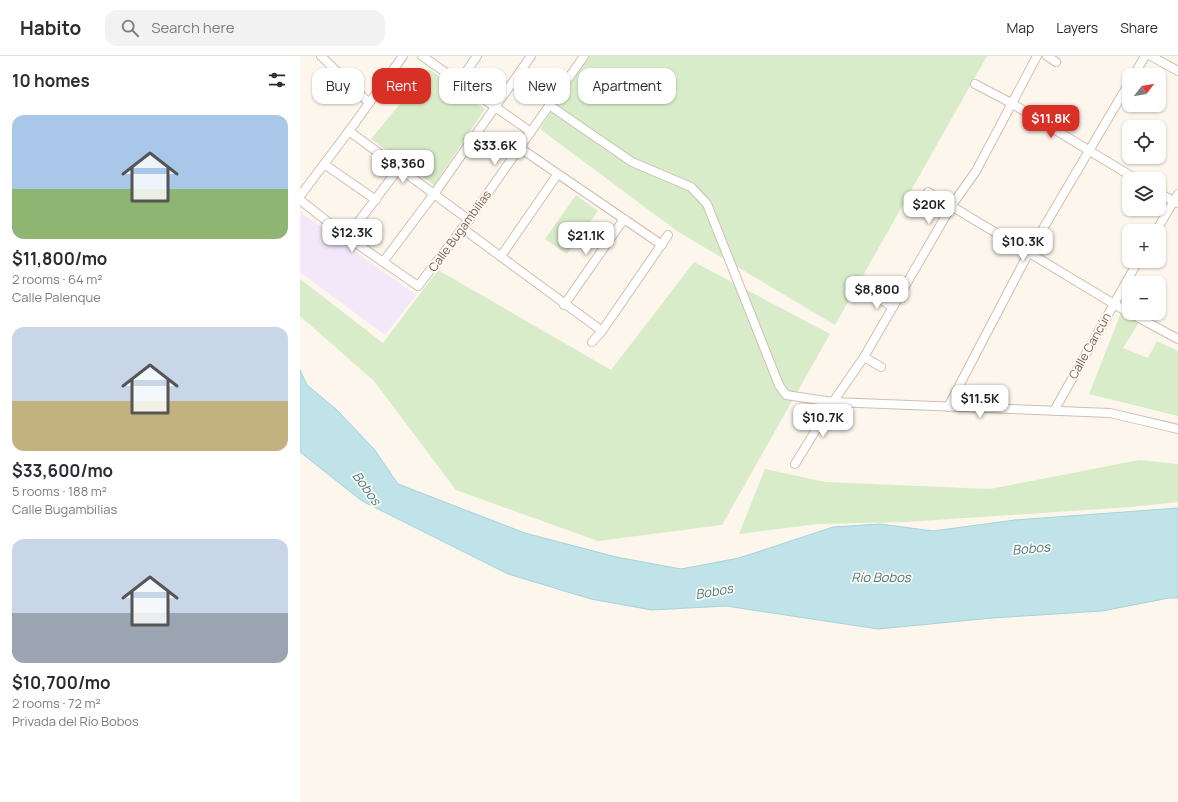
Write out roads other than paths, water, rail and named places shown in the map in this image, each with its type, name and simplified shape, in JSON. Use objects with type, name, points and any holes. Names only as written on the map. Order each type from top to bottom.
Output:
[{"type":"street","points":[[321,56],[369,103]]},
{"type":"street","points":[[422,56],[439,68]]},
{"type":"street","points":[[469,68],[477,56]]},
{"type":"street","points":[[300,200],[382,262],[434,194],[531,56]]},
{"type":"street","name":"Calle Bugambilias","points":[[382,262],[418,286],[469,220],[584,56]]},
{"type":"street","points":[[795,464],[833,402],[864,358],[952,205],[976,171],[1037,56]]},
{"type":"street","points":[[1047,56],[1056,62]]},
{"type":"street","points":[[1138,68],[1144,56]]},
{"type":"street","points":[[1151,56],[1178,71]]},
{"type":"street","points":[[300,196],[369,103],[398,58]]},
{"type":"street","points":[[975,84],[1011,103],[1124,172]]},
{"type":"street","points":[[948,407],[1028,254],[1122,95]]},
{"type":"street","points":[[491,104],[531,132]]},
{"type":"street","points":[[549,105],[632,162],[692,186],[707,204],[779,386],[786,395],[833,402],[1110,413],[1178,429]]},
{"type":"street","points":[[349,131],[469,220]]},
{"type":"street","points":[[520,148],[557,175],[662,245]]},
{"type":"street","points":[[324,164],[376,200]]},
{"type":"street","points":[[347,237],[400,168]]},
{"type":"street","points":[[501,256],[557,175]]},
{"type":"street","points":[[928,192],[952,205],[1028,254],[1122,309]]},
{"type":"street","points":[[1161,224],[1176,203],[1178,194]]},
{"type":"street","points":[[1166,197],[1176,203]]},
{"type":"street","points":[[564,305],[624,219]]},
{"type":"street","points":[[462,228],[564,305],[602,331]]},
{"type":"street","points":[[592,342],[602,331],[668,235]]},
{"type":"street","name":"Calle Cancún","points":[[1054,411],[1134,268]]},
{"type":"street","points":[[871,294],[893,308]]},
{"type":"street","points":[[1142,320],[1178,339]]},
{"type":"street","points":[[864,358],[881,367]]},
{"type":"water","name":"Río Bobos","points":[[300,370],[307,385],[337,410],[374,449],[398,484],[525,533],[616,557],[681,569],[739,558],[833,527],[880,524],[933,531],[1015,520],[1178,508],[1178,598],[1169,598],[1102,611],[992,618],[878,629],[726,606],[652,610],[591,599],[508,574],[362,501],[300,452]]},
{"type":"water label","name":"Bobos","points":[[367,488]]},
{"type":"water label","name":"Bobos","points":[[1031,548]]},
{"type":"water label","name":"Bobos","points":[[714,591]]}]
